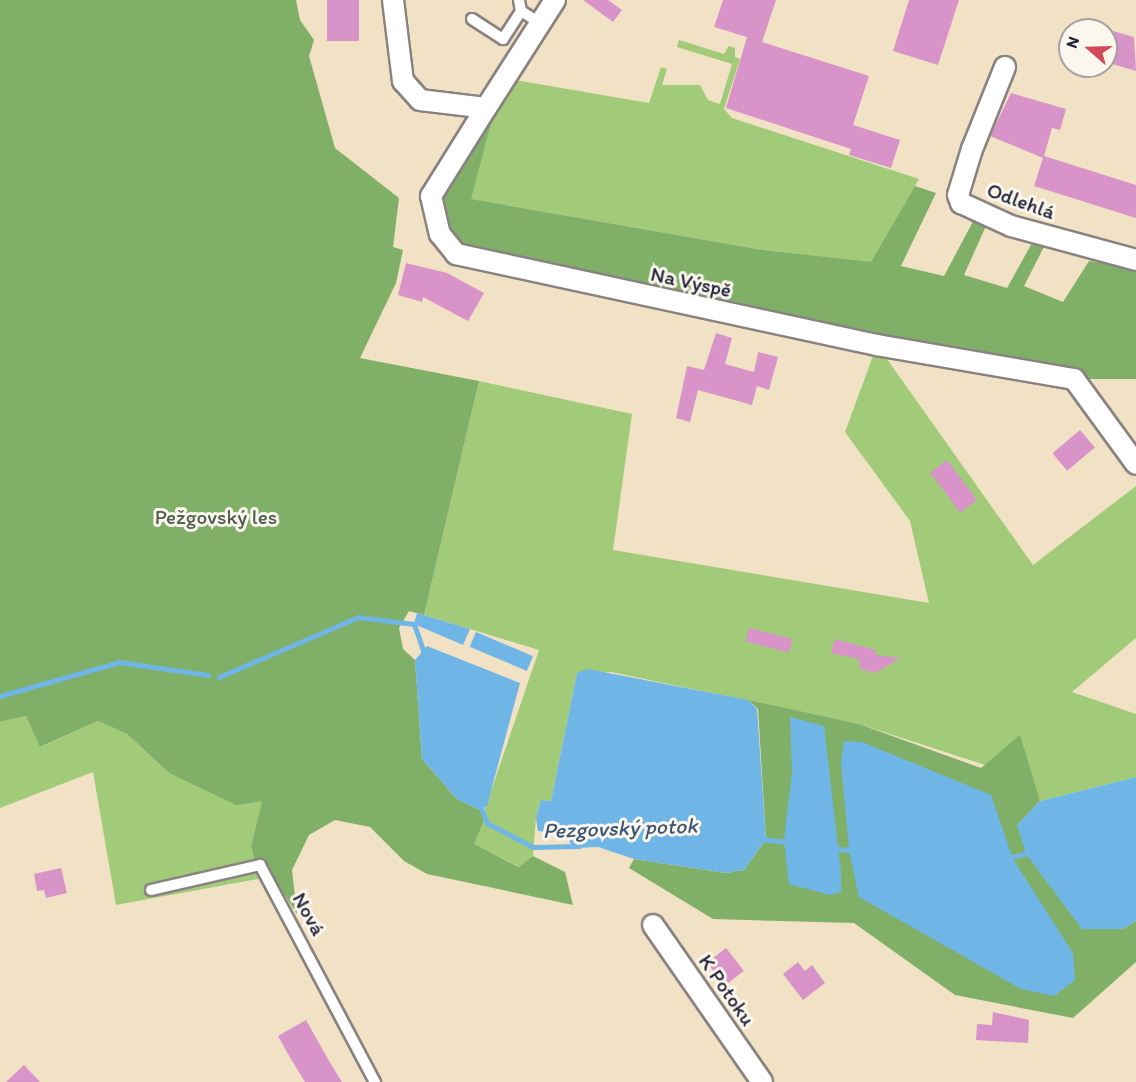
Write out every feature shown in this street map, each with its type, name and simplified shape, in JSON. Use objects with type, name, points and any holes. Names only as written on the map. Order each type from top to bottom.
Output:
[{"type":"street","name":"Na Výspě","points":[[555,0],[431,196],[440,234],[456,254],[927,355],[1074,379],[1082,385],[1136,464]]},
{"type":"street","points":[[393,3],[403,81],[420,100],[486,108]]},
{"type":"street","name":"Odlehlá","points":[[1005,67],[972,149],[958,195],[961,203],[1011,226],[1136,260]]},
{"type":"street","name":"K Potoku","points":[[653,925],[762,1082]]},
{"type":"lane","points":[[472,19],[502,39],[520,6],[540,23]]},
{"type":"lane","name":"Nová","points":[[151,890],[260,865],[375,1082]]},
{"type":"green space","name":"Pežgovský les","points":[[0,0],[296,0],[300,20],[314,40],[309,56],[335,148],[399,198],[393,247],[403,250],[396,283],[360,358],[479,381],[424,615],[409,611],[399,628],[403,649],[415,660],[422,759],[457,799],[480,810],[485,818],[474,844],[519,867],[533,856],[565,872],[573,905],[427,874],[404,861],[370,827],[335,820],[309,835],[292,870],[297,914],[265,865],[256,868],[251,846],[262,801],[236,805],[169,773],[127,734],[98,721],[40,747],[26,716],[0,722]]},
{"type":"green space","points":[[679,40],[724,54],[729,46],[735,48],[735,57],[740,59],[724,109],[732,118],[919,179],[871,263],[763,250],[470,199],[494,112],[515,80],[649,103],[661,67],[667,69],[662,85],[700,85],[708,100],[720,104],[732,64],[677,47]]},
{"type":"green space","points":[[494,112],[471,199],[763,250],[871,262],[915,186],[936,193],[901,266],[944,276],[978,212],[990,217],[964,275],[1007,288],[1037,234],[1049,237],[1024,286],[1063,302],[1089,261],[1136,268],[1136,379],[1074,379],[489,261],[440,234],[445,185]]},
{"type":"green space","points":[[877,345],[1033,565],[1136,486],[1136,638],[1072,692],[1136,714],[1136,777],[1040,801],[1031,780],[859,724],[611,672],[577,673],[551,801],[541,800],[536,818],[533,856],[520,867],[473,844],[539,650],[424,615],[479,381],[632,414],[613,550],[929,603],[910,521],[845,432]]},
{"type":"green space","points":[[748,700],[859,724],[981,768],[1020,735],[1040,801],[1017,825],[1123,929],[1136,921],[1136,962],[1073,1018],[955,995],[854,923],[713,919],[629,868],[634,859],[726,873],[744,870],[766,839],[758,709]]},
{"type":"green space","points":[[26,716],[41,747],[98,721],[127,734],[169,773],[262,801],[251,846],[258,879],[116,905],[93,772],[0,808],[0,722]]},
{"type":"water","points":[[417,613],[470,629],[463,645],[414,624]]},
{"type":"water","points":[[476,632],[533,656],[527,671],[470,647]]},
{"type":"water","points":[[427,646],[520,683],[487,806],[480,810],[457,799],[422,759],[415,660]]},
{"type":"water","points":[[588,669],[748,700],[757,709],[766,839],[744,870],[726,873],[634,859],[598,847],[572,848],[567,834],[538,831],[536,818],[541,800],[551,801],[577,673]]},
{"type":"water","points":[[790,717],[824,726],[841,872],[841,892],[830,895],[789,884],[784,840],[792,772]]},
{"type":"water","points":[[844,741],[862,742],[991,795],[1013,859],[1073,953],[1075,980],[1054,996],[1021,989],[859,897],[849,850],[841,762]]},
{"type":"water","points":[[1136,777],[1136,921],[1123,929],[1082,929],[1026,854],[1017,825],[1040,801]]},
{"type":"building","points":[[327,0],[359,0],[359,41],[327,41]]},
{"type":"building","points":[[583,0],[608,0],[622,10],[613,22]]},
{"type":"building","points":[[723,0],[776,0],[762,42],[869,76],[853,125],[900,140],[891,168],[849,155],[851,149],[726,108],[747,37],[714,27]]},
{"type":"building","points":[[909,0],[959,0],[938,65],[893,51]]},
{"type":"building","points":[[1118,32],[1134,37],[1136,71],[1118,66]]},
{"type":"building","points":[[1011,93],[1066,109],[1060,130],[1052,128],[1044,156],[1136,185],[1136,218],[1034,186],[1043,158],[990,136]]},
{"type":"building","points":[[406,263],[447,273],[484,293],[468,321],[423,297],[422,302],[398,295]]},
{"type":"building","points":[[716,333],[732,338],[725,364],[754,372],[758,352],[778,357],[769,390],[757,386],[752,405],[698,390],[690,422],[676,418],[687,366],[704,370]]},
{"type":"building","points":[[1080,430],[1095,448],[1067,471],[1052,453]]},
{"type":"building","points":[[947,460],[977,500],[960,513],[930,473]]},
{"type":"building","points":[[749,628],[793,639],[789,652],[746,642]]},
{"type":"building","points":[[835,639],[876,650],[875,655],[900,658],[876,673],[860,669],[859,659],[831,653]]},
{"type":"building","points":[[61,868],[67,893],[46,898],[44,890],[37,891],[34,874]]},
{"type":"building","points":[[726,948],[744,971],[725,986],[707,963]]},
{"type":"building","points":[[798,962],[805,971],[812,965],[825,983],[803,1000],[783,974]]},
{"type":"building","points":[[993,1012],[1029,1020],[1028,1043],[976,1040],[977,1024],[992,1025]]},
{"type":"building","points":[[306,1020],[342,1082],[305,1082],[288,1054],[278,1036]]},
{"type":"building","points":[[24,1065],[40,1082],[6,1082]]},
{"type":"waterway","name":"Pezgovský potok","points":[[219,677],[358,617],[414,624],[425,656]]},
{"type":"waterway","name":"Pezgovský potok","points":[[0,696],[119,662],[208,675]]},
{"type":"waterway","name":"Pezgovský potok","points":[[479,803],[487,823],[533,847],[579,846]]},
{"type":"waterway","name":"Pezgovský potok","points":[[762,839],[788,842]]},
{"type":"waterway","name":"Pezgovský potok","points":[[833,848],[854,851]]},
{"type":"waterway","name":"Pezgovský potok","points":[[1007,858],[1033,852]]}]
